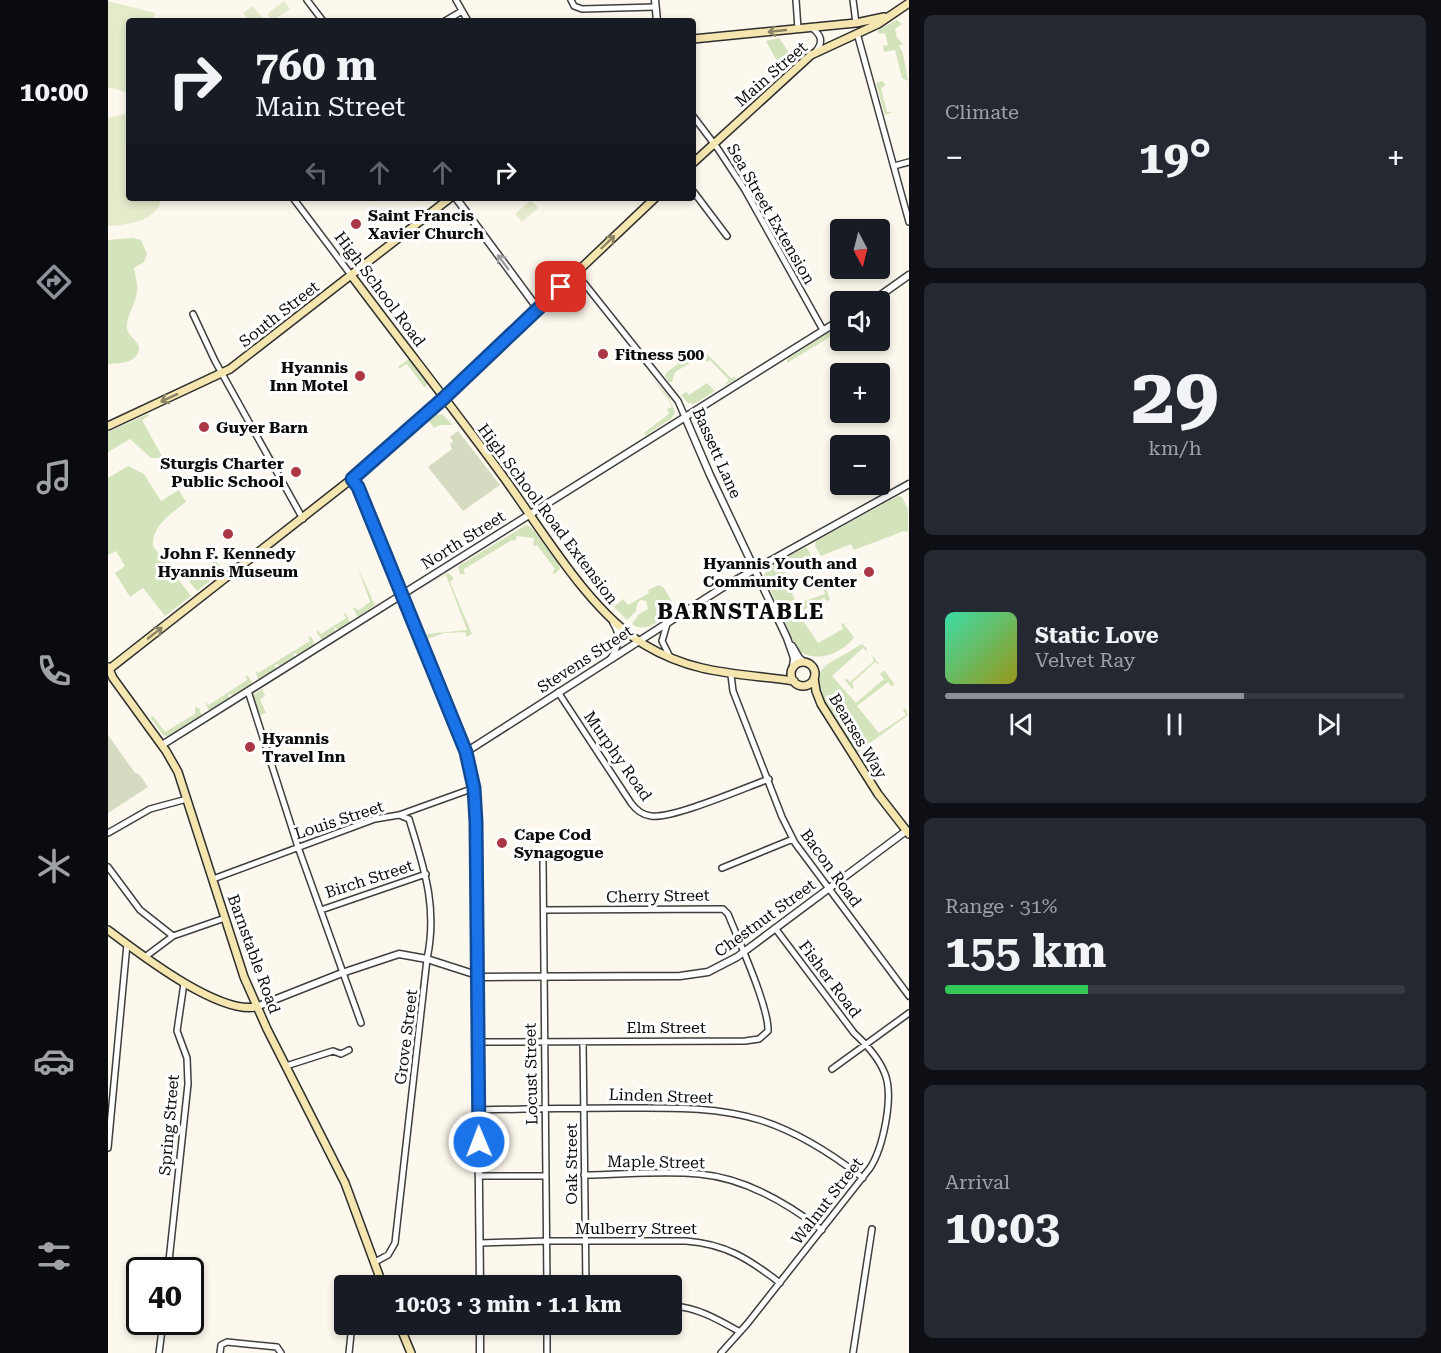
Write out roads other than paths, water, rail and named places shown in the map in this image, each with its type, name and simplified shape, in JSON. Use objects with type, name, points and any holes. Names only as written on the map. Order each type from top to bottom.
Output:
[{"type":"main road","name":"Main Street","points":[[696,160],[816,51],[878,24],[900,4],[909,3]]},
{"type":"main road","points":[[696,39],[856,23],[891,14]]},
{"type":"main road","name":"South Street","points":[[108,426],[222,373],[446,201]]},
{"type":"main road","points":[[108,669],[352,479],[444,398],[652,201]]},
{"type":"main road","name":"High School Road","points":[[351,275],[444,398]]},
{"type":"main road","name":"High School Road Extension","points":[[444,398],[589,594],[611,619],[638,641]]},
{"type":"main road","points":[[638,641],[671,658],[709,671],[794,681],[812,693],[821,704]]},
{"type":"main road","points":[[767,677],[792,669],[798,663],[804,662],[812,666],[815,673],[808,685],[802,686]]},
{"type":"main road","name":"Barnstable Road","points":[[108,669],[162,745],[178,772],[244,977],[256,1007],[345,1183],[379,1275]]},
{"type":"main road","points":[[792,669],[794,681]]},
{"type":"main road","name":"Bearses Way","points":[[814,678],[821,704],[878,794],[907,832]]},
{"type":"main road","points":[[108,930],[184,983],[229,1004],[256,1007]]},
{"type":"main road","points":[[404,1335],[411,1353]]},
{"type":"street","points":[[308,0],[321,18]]},
{"type":"street","points":[[456,0],[466,18]]},
{"type":"street","points":[[571,0],[574,6],[582,9],[655,4]]},
{"type":"street","points":[[796,0],[798,29]]},
{"type":"street","points":[[854,0],[856,23]]},
{"type":"street","points":[[450,18],[462,11]]},
{"type":"street","points":[[811,27],[821,38],[816,51]]},
{"type":"street","points":[[857,33],[909,222]]},
{"type":"street","name":"Sea Street Extension","points":[[696,120],[745,190],[823,330]]},
{"type":"street","points":[[894,166],[909,162]]},
{"type":"street","points":[[696,195],[727,236]]},
{"type":"street","name":"High School Road","points":[[295,201],[351,275]]},
{"type":"street","points":[[458,201],[538,309]]},
{"type":"street","name":"Bassett Lane","points":[[576,273],[678,401],[787,639],[794,658],[792,669]]},
{"type":"street","points":[[886,291],[909,275]]},
{"type":"street","points":[[193,314],[222,373],[303,519]]},
{"type":"street","name":"North Street","points":[[162,745],[830,326]]},
{"type":"street","points":[[352,479],[367,507],[466,752],[474,788],[480,1275]]},
{"type":"street","name":"Stevens Street","points":[[466,752],[668,621],[755,568],[909,484]]},
{"type":"street","points":[[611,619],[619,638],[618,646],[611,658]]},
{"type":"street","points":[[668,621],[662,634],[662,641],[671,658]]},
{"type":"street","points":[[787,639],[804,662]]},
{"type":"street","name":"Bacon Road","points":[[731,675],[733,691],[793,839],[909,996]]},
{"type":"street","points":[[248,691],[298,847],[361,1023]]},
{"type":"street","name":"Murphy Road","points":[[558,692],[631,803],[642,813],[656,816],[673,813],[768,779]]},
{"type":"street","name":"Louis Street","points":[[213,879],[375,819],[399,814],[474,788]]},
{"type":"street","points":[[108,833],[150,809],[187,799]]},
{"type":"street","name":"Grove Street","points":[[375,1262],[388,1255],[395,1244],[431,939],[432,920],[426,874],[409,819],[399,814]]},
{"type":"street","name":"Chestnut Street","points":[[256,1007],[395,954],[409,954],[477,976],[687,976],[714,970],[743,953],[828,888],[907,832]]},
{"type":"street","points":[[722,868],[793,839]]},
{"type":"street","name":"Locust Street","points":[[543,862],[547,1275]]},
{"type":"street","points":[[108,867],[141,910],[173,936]]},
{"type":"street","name":"Birch Street","points":[[321,910],[426,874]]},
{"type":"street","name":"Cherry Street","points":[[544,910],[721,908],[728,914],[743,953]]},
{"type":"street","points":[[145,957],[173,936],[225,918]]},
{"type":"street","name":"Fisher Road","points":[[775,928],[854,1034],[866,1044]]},
{"type":"street","points":[[108,1148],[127,944]]},
{"type":"street","name":"Elm Street","points":[[478,1042],[745,1041],[762,1037],[768,1031],[768,1022],[743,953]]},
{"type":"street","name":"Spring Street","points":[[169,1257],[188,1073],[187,1058],[177,1031],[184,983]]},
{"type":"street","points":[[832,1069],[909,1013]]},
{"type":"street","name":"Oak Street","points":[[583,1042],[586,1275]]},
{"type":"street","name":"Walnut Street","points":[[721,1353],[864,1178],[878,1155],[882,1142],[888,1094],[884,1071],[866,1044]]},
{"type":"street","points":[[286,1066],[333,1051],[341,1054],[349,1050]]},
{"type":"street","name":"Linden Street","points":[[478,1110],[689,1108],[739,1115],[791,1132],[817,1146],[864,1178]]},
{"type":"street","name":"Maple Street","points":[[584,1175],[683,1173],[709,1175],[768,1194],[796,1210],[822,1230]]},
{"type":"street","points":[[479,1176],[546,1176]]},
{"type":"street","points":[[853,1353],[872,1229]]},
{"type":"street","name":"Mulberry Street","points":[[480,1243],[686,1241],[714,1244],[738,1254],[780,1283]]},
{"type":"street","points":[[682,1307],[700,1311],[740,1332]]},
{"type":"street","points":[[159,1353],[161,1335]]},
{"type":"street","points":[[349,1353],[351,1335]]},
{"type":"street","points":[[480,1335],[480,1353]]},
{"type":"street","points":[[547,1335],[547,1353]]},
{"type":"street","points":[[220,1353],[221,1345],[227,1342],[277,1347],[281,1353]]},
{"type":"place","name":"Saint Francis Xavier Church","points":[[356,224]]},
{"type":"place","name":"Fitness 500","points":[[603,354]]},
{"type":"place","name":"Hyannis Inn Motel","points":[[360,376]]},
{"type":"place","name":"Guyer Barn","points":[[204,427]]},
{"type":"place","name":"Sturgis Charter Public School","points":[[296,472]]},
{"type":"place","name":"John F. Kennedy Hyannis Museum","points":[[228,534]]},
{"type":"place","name":"Hyannis Youth and Community Center","points":[[869,572]]},
{"type":"place","name":"Hyannis Travel Inn","points":[[250,747]]},
{"type":"place","name":"Cape Cod Synagogue","points":[[502,843]]},
{"type":"district","name":"BARNSTABLE","points":[[741,611]]}]
